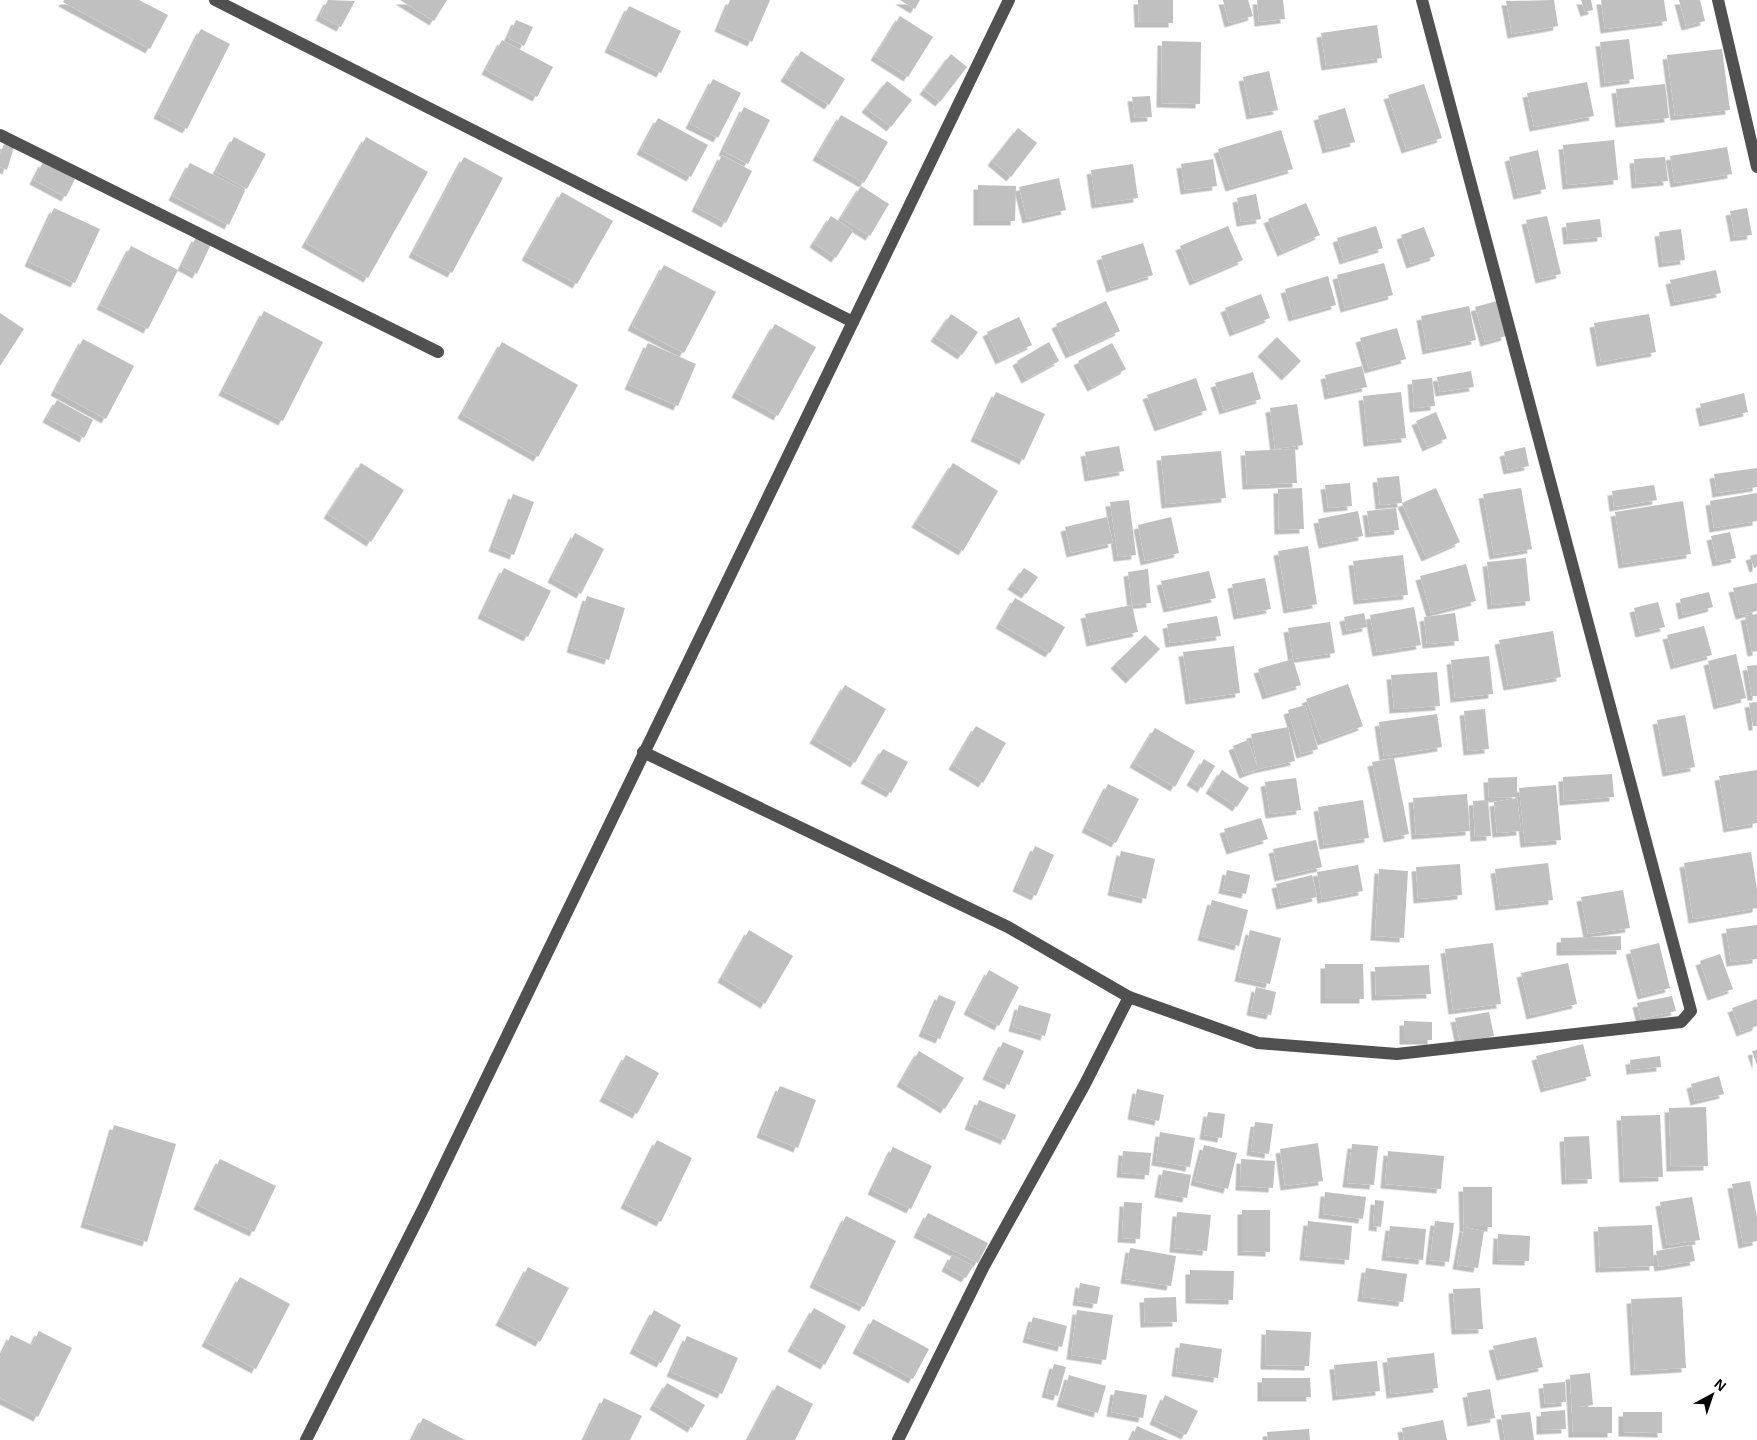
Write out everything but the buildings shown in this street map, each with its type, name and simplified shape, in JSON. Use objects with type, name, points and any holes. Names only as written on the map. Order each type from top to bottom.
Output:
[{"type":"street","points":[[215,0],[853,322]]},
{"type":"street","points":[[306,1440],[424,1207],[643,752],[1010,0]]},
{"type":"street","points":[[643,752],[1008,927],[1129,997],[1258,1043],[1397,1054],[1681,1022],[1691,1011],[1422,0]]},
{"type":"street","points":[[1718,0],[1757,167]]},
{"type":"street","points":[[0,135],[438,352]]},
{"type":"street","points":[[898,1440],[984,1266],[1085,1084],[1129,997]]}]
